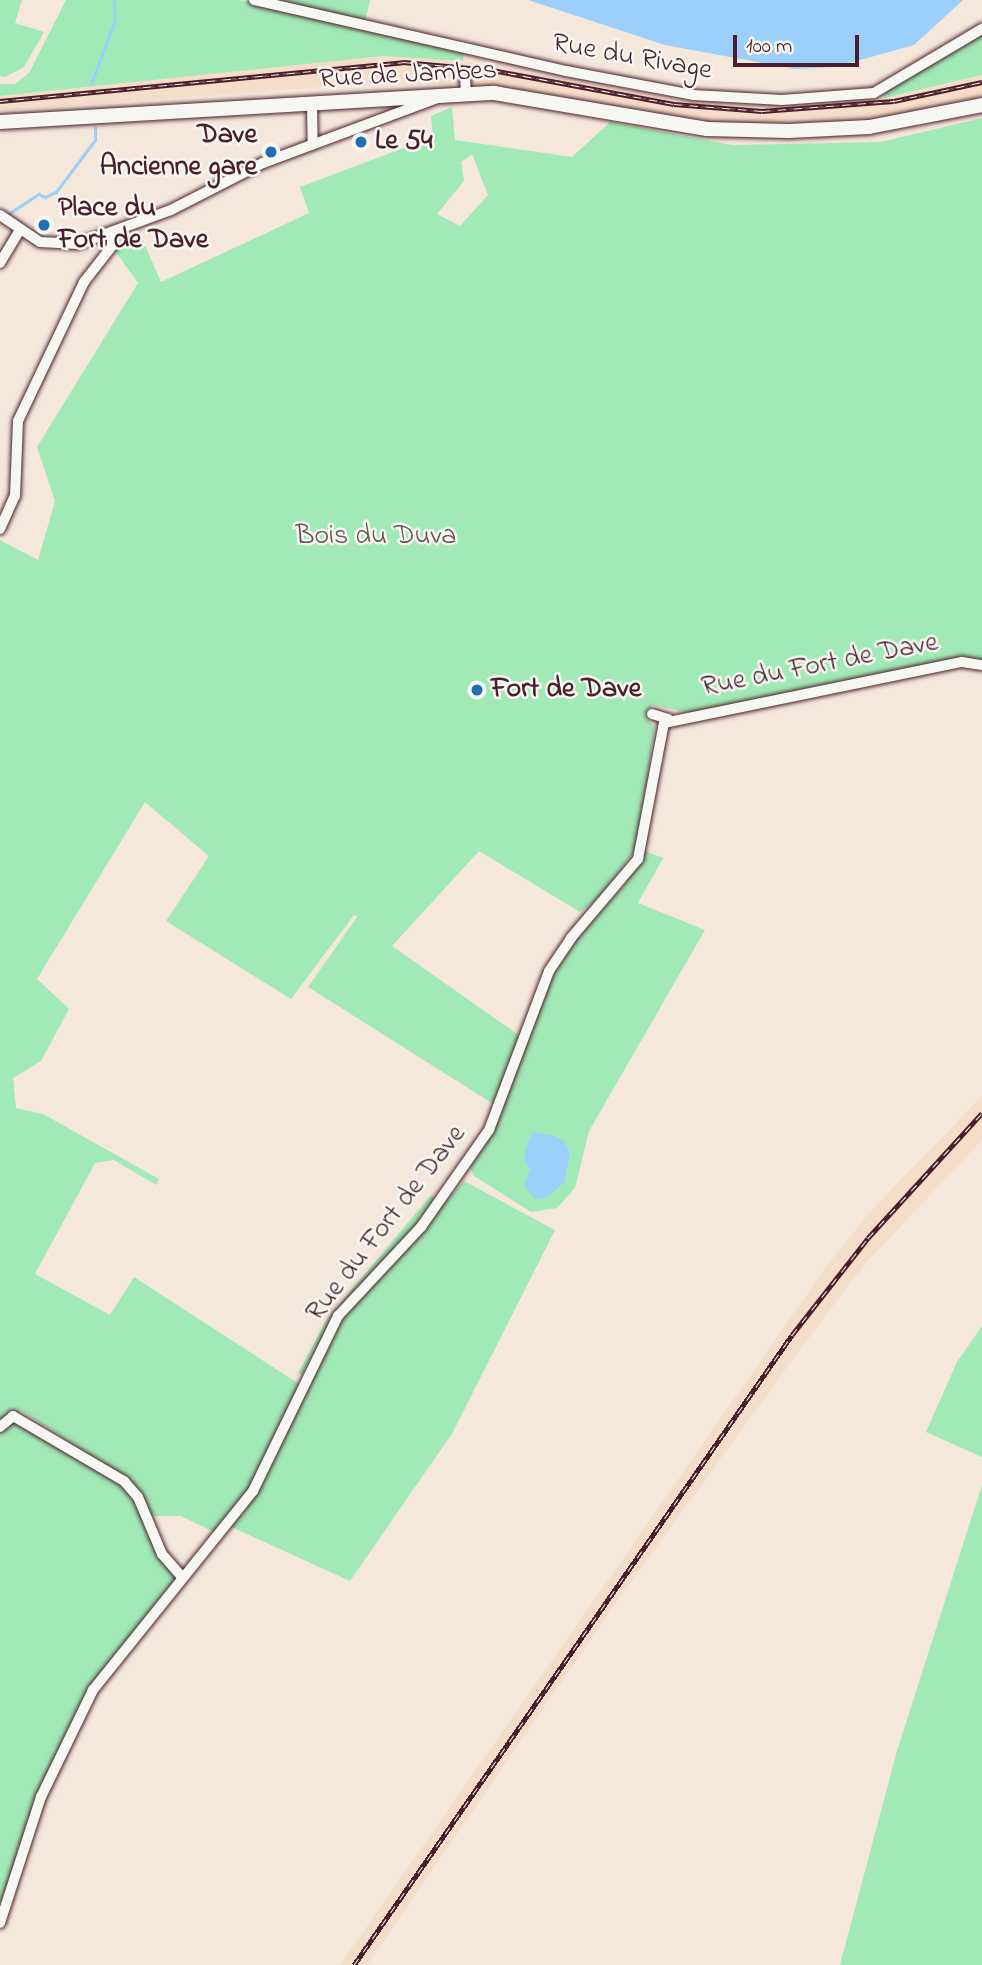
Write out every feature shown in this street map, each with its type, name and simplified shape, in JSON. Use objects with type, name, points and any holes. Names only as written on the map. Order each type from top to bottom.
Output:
[{"type":"main road","name":"Rue de Jambes","points":[[0,122],[466,94],[520,96],[680,125],[748,131],[869,127],[982,105]]},
{"type":"street","name":"Rue du Rivage","points":[[254,0],[468,49],[693,95],[782,100],[874,93],[982,29]]},
{"type":"street","points":[[466,62],[468,49]]},
{"type":"street","points":[[465,76],[466,94]]},
{"type":"street","points":[[3,217],[19,231],[40,242],[64,246],[112,234],[313,144],[442,95]]},
{"type":"street","points":[[312,105],[313,144]]},
{"type":"street","points":[[0,263],[19,231]]},
{"type":"street","points":[[0,529],[15,496],[18,421],[84,282],[112,246],[112,234]]},
{"type":"street","name":"Rue du Fort de Dave","points":[[652,714],[668,719],[962,662],[982,665]]},
{"type":"street","name":"Rue du Fort de Dave","points":[[0,1923],[63,1745],[99,1681],[253,1491],[338,1317],[421,1227],[489,1130],[549,971],[570,938],[638,859],[660,737],[668,719]]},
{"type":"street","points":[[0,1427],[13,1416],[124,1481],[138,1497],[162,1554],[182,1577]]},
{"type":"shaded area","points":[[383,56],[463,61],[669,98],[742,105],[884,98],[982,75],[982,105],[935,117],[748,131],[471,84],[347,85],[0,111],[0,96]]},
{"type":"shaded area","points":[[982,1096],[982,1140],[864,1265],[788,1366],[610,1611],[367,1965],[340,1965],[826,1267],[869,1213]]},
{"type":"green space","points":[[0,0],[22,0],[15,23],[44,32],[24,67],[5,77],[0,76]]},
{"type":"green space","points":[[66,0],[239,0],[464,52],[463,61],[383,56],[0,96],[0,84],[15,84],[29,73]]},
{"type":"green space","points":[[270,0],[370,0],[365,22]]},
{"type":"green space","points":[[982,25],[982,75],[884,98],[882,85]]},
{"type":"green space","name":"Bois du Duva","points":[[452,107],[455,140],[572,157],[610,122],[732,145],[881,142],[982,118],[982,662],[691,713],[652,705],[649,721],[655,726],[637,847],[600,897],[580,912],[479,851],[392,946],[520,1036],[495,1105],[308,987],[357,917],[354,915],[291,999],[166,921],[209,856],[145,802],[37,979],[69,1009],[41,1061],[13,1078],[16,1108],[43,1114],[159,1179],[156,1185],[114,1160],[95,1163],[35,1274],[110,1315],[134,1277],[299,1384],[251,1489],[214,1532],[181,1516],[151,1516],[129,1480],[21,1411],[13,1416],[124,1481],[159,1549],[182,1577],[105,1672],[63,1745],[0,1923],[0,540],[38,560],[55,501],[37,447],[138,283],[115,251],[140,234],[161,282],[309,213],[300,187],[433,137],[431,116]],"holes":[[[472,154],[488,195],[460,226],[437,214],[464,181],[461,162]]]},
{"type":"green space","points":[[645,851],[663,858],[638,903],[705,930],[589,1131],[575,1188],[557,1208],[531,1212],[474,1176],[470,1168],[485,1144],[553,973],[566,951],[623,887]],"holes":[[[543,1136],[555,1136],[570,1154],[565,1182],[524,1185]]]},
{"type":"green space","points":[[464,1181],[555,1230],[453,1432],[350,1581],[229,1526],[347,1312]]},
{"type":"green space","points":[[431,1195],[438,1200],[330,1322],[302,1375],[298,1373],[327,1319]]},
{"type":"green space","points":[[982,1326],[982,1457],[926,1432],[957,1362]]},
{"type":"green space","points":[[982,1485],[982,1965],[840,1965],[897,1751]]},
{"type":"water","points":[[528,0],[963,0],[914,45],[835,67],[795,69],[665,45]]},
{"type":"water","points":[[533,1132],[555,1136],[564,1141],[570,1154],[565,1182],[546,1198],[535,1199],[524,1185],[530,1169],[524,1160],[526,1148]]},
{"type":"waterway","points":[[91,84],[115,20],[114,0]]},
{"type":"waterway","points":[[8,214],[39,194],[45,197],[56,192],[95,140],[95,128]]},
{"type":"tunnel","points":[[465,76],[466,62]]},
{"type":"railway","points":[[0,101],[403,62],[492,70],[674,104],[762,111],[894,101],[982,82]]},
{"type":"railway","points":[[354,1965],[792,1335],[868,1238],[982,1113]]},
{"type":"place","name":"Le 54","points":[[361,142]]},
{"type":"place","name":"Dave Ancienne gare","points":[[271,152]]},
{"type":"place","name":"Place du Fort de Dave","points":[[44,225]]},
{"type":"place","name":"Fort de Dave","points":[[477,690]]}]
